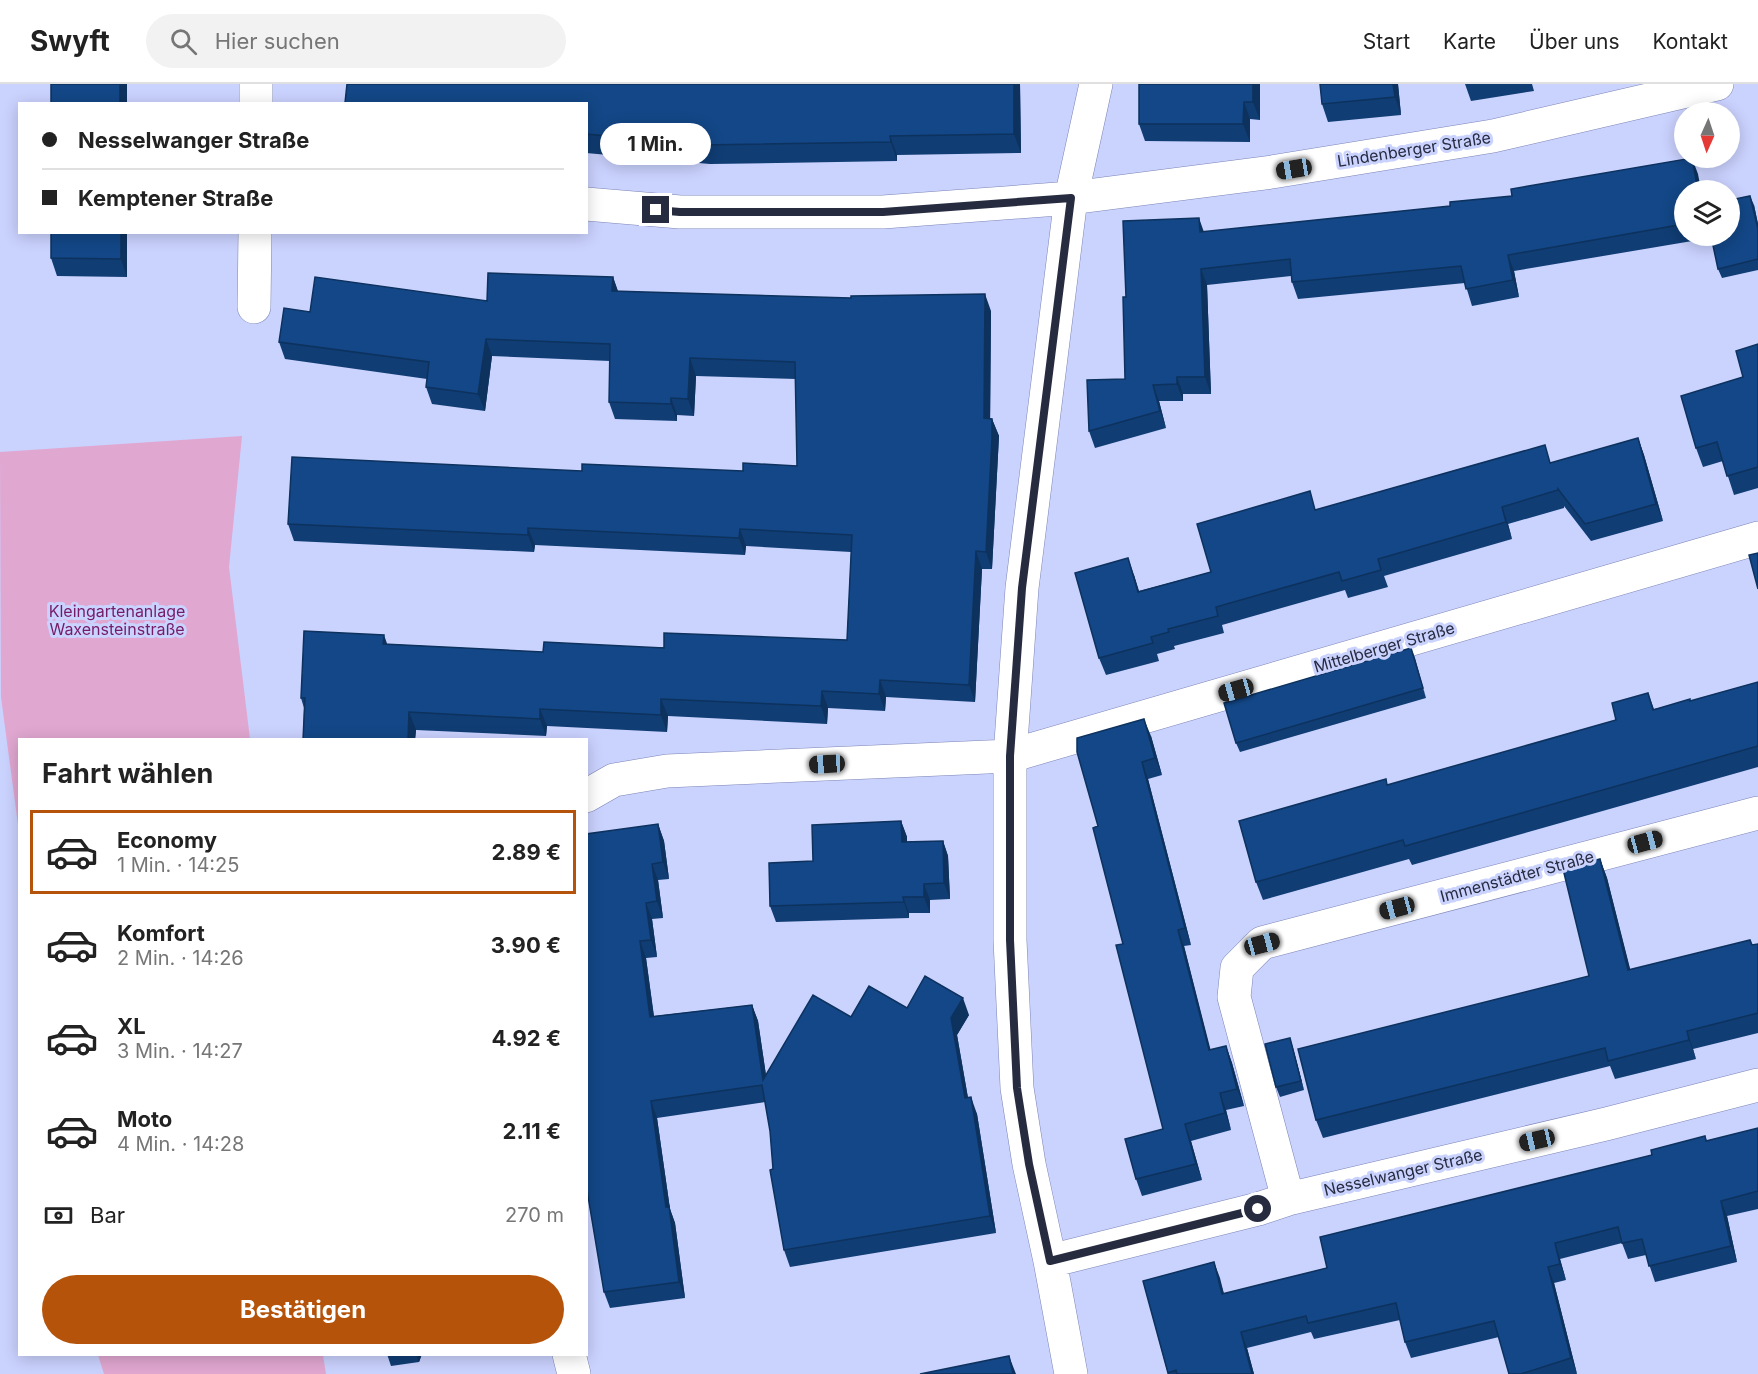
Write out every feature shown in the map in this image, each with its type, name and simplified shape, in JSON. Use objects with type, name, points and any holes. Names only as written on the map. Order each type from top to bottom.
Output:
[{"type":"street","points":[[256,84],[256,102]]},
{"type":"street","points":[[1071,1374],[1029,1164],[1017,1088],[1010,940],[1010,756],[1022,588],[1071,198],[1096,84]]},
{"type":"street","name":"Lindenberger Straße","points":[[588,204],[680,212],[883,212],[1071,198],[1272,172],[1492,136],[1716,84]]},
{"type":"street","points":[[254,307],[255,234]]},
{"type":"street","name":"Mittelberger Straße","points":[[588,795],[614,780],[667,771],[1010,756],[1758,538]]},
{"type":"street","name":"Immenstädter Straße","points":[[1288,1199],[1234,997],[1237,968],[1262,944],[1758,813]]},
{"type":"street","name":"Nesselwanger Straße","points":[[1050,1261],[1258,1209],[1288,1199],[1605,1124],[1758,1085]]},
{"type":"street","points":[[570,1356],[574,1374]]},
{"type":"green space","name":"Kleingartenanlage Waxensteinstraße","points":[[242,436],[229,567],[250,738],[18,738],[18,824],[1,697],[0,452]]},
{"type":"green space","points":[[98,1356],[323,1356],[326,1374],[104,1374]]},
{"type":"building","points":[[51,84],[120,84],[120,102],[51,102]]},
{"type":"building","points":[[347,84],[1014,84],[1014,134],[890,136],[891,142],[703,145],[588,134],[588,102],[345,102]]},
{"type":"building","points":[[1139,84],[1253,84],[1253,102],[1244,102],[1243,124],[1139,124]]},
{"type":"building","points":[[1320,84],[1393,84],[1395,97],[1322,104]]},
{"type":"building","points":[[1674,161],[1674,168],[1694,168],[1696,180],[1674,180],[1674,226],[1508,255],[1513,280],[1466,289],[1461,266],[1292,282],[1290,259],[1201,269],[1205,377],[1177,377],[1177,384],[1153,385],[1160,411],[1089,431],[1087,380],[1125,379],[1123,297],[1126,297],[1123,221],[1199,218],[1200,232],[1450,206],[1450,202],[1512,196],[1511,189]]},
{"type":"building","points":[[1750,196],[1758,229],[1758,259],[1718,269],[1713,246],[1740,246],[1740,198]]},
{"type":"building","points":[[51,234],[121,234],[121,259],[51,258]]},
{"type":"building","points":[[488,273],[613,277],[612,291],[851,298],[851,296],[985,294],[984,418],[992,419],[992,438],[986,552],[976,551],[969,685],[880,680],[879,694],[822,691],[821,706],[661,699],[661,715],[540,709],[540,719],[409,712],[408,738],[303,738],[305,698],[301,698],[304,631],[384,635],[383,644],[543,652],[544,642],[664,648],[664,633],[847,640],[852,535],[740,529],[739,538],[528,528],[528,535],[288,524],[292,457],[582,471],[582,464],[743,471],[743,463],[797,466],[795,362],[690,358],[688,399],[671,398],[671,404],[609,402],[610,344],[486,339],[478,394],[426,387],[429,362],[279,342],[284,308],[310,312],[315,277],[487,301]]},
{"type":"building","points":[[1758,344],[1758,467],[1727,476],[1717,442],[1696,448],[1681,396],[1743,377],[1736,351]]},
{"type":"building","points":[[1638,438],[1656,504],[1585,524],[1558,489],[1502,507],[1506,522],[1378,559],[1381,570],[1342,581],[1339,572],[1216,607],[1218,616],[1168,629],[1169,632],[1151,637],[1153,643],[1099,658],[1075,573],[1128,558],[1138,592],[1211,572],[1197,524],[1310,491],[1315,510],[1545,445],[1550,463]]},
{"type":"building","points":[[1758,553],[1758,589],[1749,555]]},
{"type":"building","points":[[1411,648],[1423,688],[1236,743],[1224,703]]},
{"type":"building","points":[[1758,682],[1758,746],[1405,846],[1403,840],[1256,882],[1239,821],[1386,779],[1387,785],[1616,720],[1612,703],[1648,693],[1653,710]]},
{"type":"building","points":[[1144,719],[1155,758],[1142,762],[1185,928],[1178,930],[1209,1050],[1226,1046],[1237,1089],[1220,1093],[1225,1113],[1185,1124],[1196,1164],[1136,1179],[1125,1139],[1163,1129],[1116,945],[1123,944],[1093,828],[1098,826],[1077,752],[1077,738]]},
{"type":"building","points":[[901,821],[902,842],[943,841],[944,883],[924,884],[924,897],[903,897],[904,902],[770,906],[769,863],[813,861],[812,825]]},
{"type":"building","points":[[658,824],[663,862],[652,864],[657,901],[646,903],[651,940],[640,941],[650,1017],[752,1005],[763,1080],[813,995],[851,1017],[869,986],[907,1008],[925,976],[963,998],[951,1018],[965,1098],[971,1097],[990,1216],[784,1250],[770,1170],[773,1169],[770,1131],[762,1085],[651,1101],[679,1282],[604,1292],[588,1196],[588,834]]},
{"type":"building","points":[[1600,859],[1628,970],[1750,940],[1752,945],[1758,944],[1758,1013],[1687,1031],[1689,1040],[1608,1061],[1605,1048],[1316,1120],[1298,1049],[1589,976],[1563,869]]},
{"type":"building","points":[[1290,1038],[1301,1081],[1276,1087],[1265,1044]]},
{"type":"building","points":[[1758,1128],[1758,1191],[1721,1201],[1731,1246],[1649,1266],[1642,1239],[1622,1243],[1618,1227],[1555,1243],[1560,1264],[1548,1267],[1571,1358],[1521,1374],[1509,1374],[1494,1321],[1405,1342],[1396,1303],[1308,1323],[1306,1316],[1241,1332],[1252,1374],[1177,1374],[1176,1370],[1168,1373],[1143,1281],[1214,1262],[1222,1294],[1327,1268],[1320,1237],[1652,1155],[1651,1150],[1705,1136],[1706,1141]]},
{"type":"building","points":[[1009,1356],[1013,1374],[920,1374]]},
{"type":"route","points":[[656,210],[883,212],[1071,198],[1022,588],[1010,756],[1010,940],[1017,1088],[1029,1164],[1050,1261],[1258,1209]]}]
